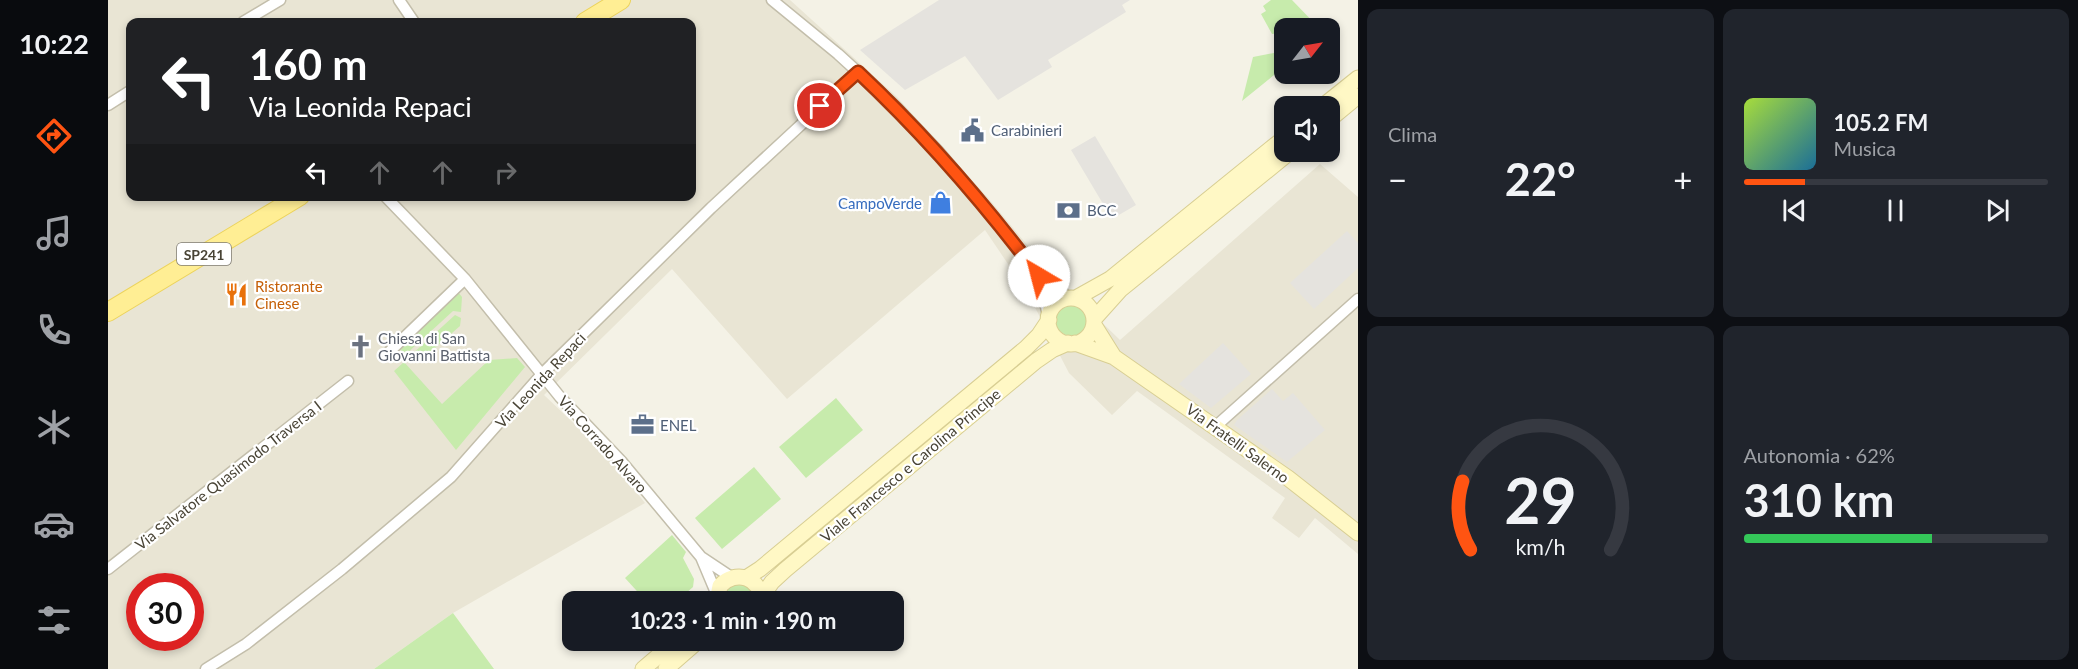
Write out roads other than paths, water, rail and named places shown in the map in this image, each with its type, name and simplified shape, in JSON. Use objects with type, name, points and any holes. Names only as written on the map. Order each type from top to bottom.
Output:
[{"type":"main road","points":[[592,18],[621,0]]},
{"type":"main road","name":"SP241","points":[[108,312],[292,201]]},
{"type":"street","points":[[250,18],[280,0]]},
{"type":"street","points":[[399,0],[411,18]]},
{"type":"street","points":[[772,0],[858,72],[938,151],[1039,276],[1072,298],[1089,306],[1094,322]]},
{"type":"street","name":"Via Leonida Repaci","points":[[206,669],[246,644],[333,576],[451,477],[542,374],[711,208],[858,72]]},
{"type":"street","points":[[1336,96],[1358,78]]},
{"type":"street","points":[[108,105],[126,94]]},
{"type":"street","points":[[1340,111],[1358,96]]},
{"type":"street","name":"Viale Francesco e Carolina Principe","points":[[718,591],[720,586],[760,569],[1026,348],[1039,335],[1056,303],[1072,298],[1110,279],[1274,146]]},
{"type":"street","name":"Viale Francesco e Carolina Principe","points":[[766,591],[772,582],[785,570],[1036,361],[1053,350],[1088,337],[1094,322],[1120,290],[1278,162]]},
{"type":"street","name":"Via Corrado Alvaro","points":[[390,201],[465,279],[560,397],[621,461],[701,557],[713,591]]},
{"type":"street","points":[[1039,276],[1046,299],[1049,326],[1056,338],[1072,343]]},
{"type":"street","points":[[387,354],[465,279]]},
{"type":"street","points":[[1216,426],[1358,299]]},
{"type":"street","name":"Via Fratelli Salerno","points":[[1094,322],[1114,357]]},
{"type":"street","name":"Via Fratelli Salerno","points":[[1072,343],[1114,357],[1216,426],[1358,533]]},
{"type":"street","name":"Via Salvatore Quasimodo Traversa I","points":[[108,568],[348,381]]},
{"type":"street","name":"Via Corrado Alvaro","points":[[701,557],[739,578]]},
{"type":"street","name":"Viale Francesco e Carolina Principe","points":[[739,578],[757,586],[758,591]]},
{"type":"street","points":[[643,669],[663,651]]},
{"type":"street","points":[[666,669],[686,651]]},
{"type":"place","name":"Carabinieri","points":[[973,130]]},
{"type":"place","name":"CampoVerde","points":[[940,203]]},
{"type":"place","name":"BCC","points":[[1069,210]]},
{"type":"place","name":"Ristorante Cinese","points":[[237,295]]},
{"type":"place","name":"Chiesa di San Giovanni Battista","points":[[360,347]]},
{"type":"place","name":"ENEL","points":[[642,425]]}]
